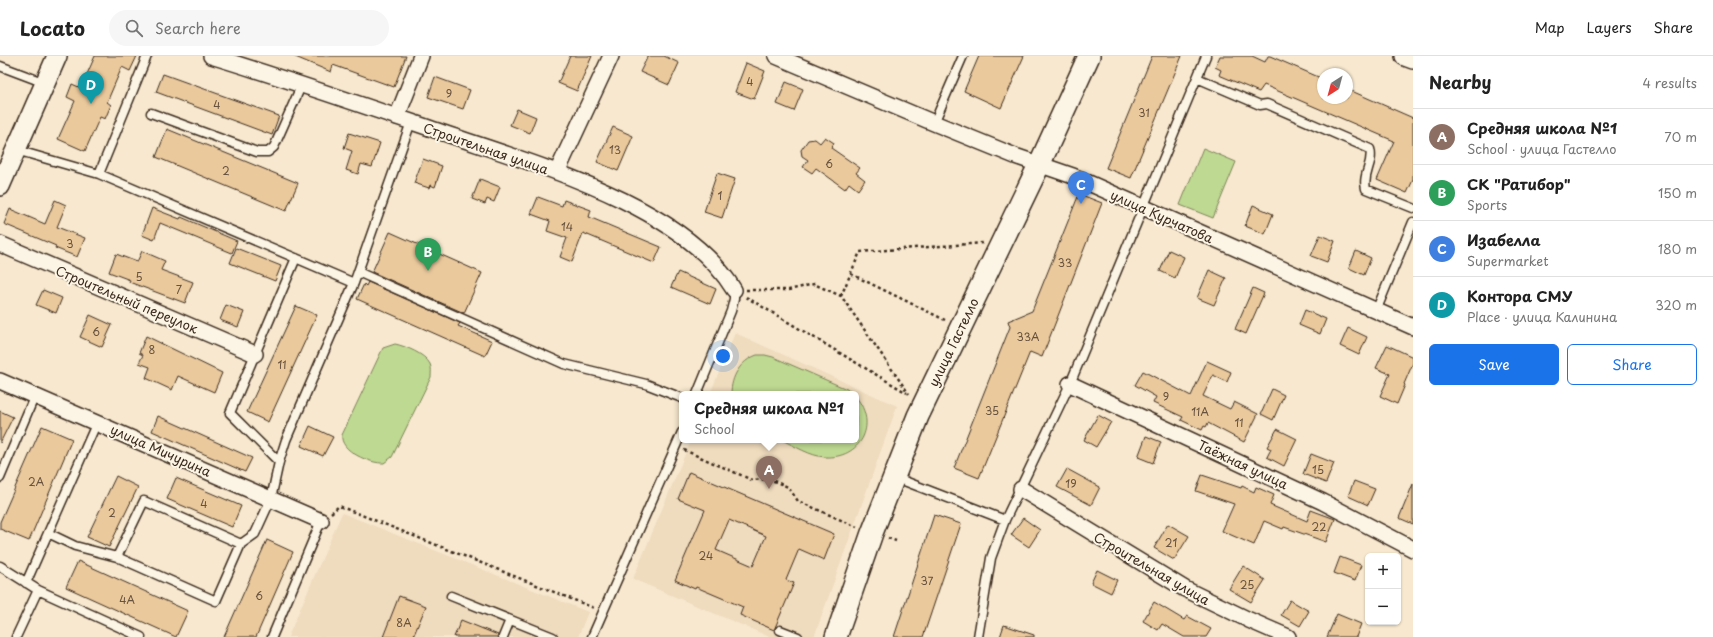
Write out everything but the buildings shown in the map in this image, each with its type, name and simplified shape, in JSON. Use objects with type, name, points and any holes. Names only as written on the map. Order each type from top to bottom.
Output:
[{"type":"main road","name":"улица Гастелло","points":[[836,637],[872,532],[925,399],[1040,163],[1089,56]]},
{"type":"street","points":[[0,186],[57,56]]},
{"type":"street","name":"Строительная улица","points":[[211,56],[302,84],[557,172],[607,192],[671,228],[705,254],[725,276],[734,290]]},
{"type":"street","points":[[404,120],[421,56]]},
{"type":"street","points":[[557,172],[611,56]]},
{"type":"street","name":"улица Курчатова","points":[[776,56],[1015,156],[1040,163],[1074,176],[1413,328]]},
{"type":"street","points":[[1405,56],[1413,59]]},
{"type":"street","name":"Строительный переулок","points":[[0,244],[255,354]]},
{"type":"street","name":"улица Мичурина","points":[[0,381],[321,521]]},
{"type":"street","name":"Таёжная улица","points":[[1070,384],[1323,502],[1413,549]]},
{"type":"street","name":"Строительная улица","points":[[1021,489],[1185,589],[1288,637]]},
{"type":"lane","points":[[99,174],[147,56]]},
{"type":"lane","points":[[934,123],[962,56]]},
{"type":"lane","points":[[978,637],[991,558],[1005,520],[1070,384],[1206,56]]},
{"type":"lane","points":[[0,66],[45,83]]},
{"type":"lane","points":[[1197,78],[1260,105],[1267,104],[1370,150],[1372,157],[1364,180],[1366,189],[1413,208]]},
{"type":"lane","points":[[151,113],[257,152],[268,152],[274,147],[302,84]]},
{"type":"lane","points":[[48,533],[76,546],[117,557],[216,601],[241,544],[255,534],[271,499],[279,462],[286,440],[358,272],[404,120]]},
{"type":"lane","points":[[16,150],[99,174],[354,283]]},
{"type":"lane","points":[[1376,311],[1413,222]]},
{"type":"lane","points":[[279,462],[230,414],[296,258]]},
{"type":"lane","points":[[358,272],[564,364],[646,384],[679,397]]},
{"type":"lane","points":[[699,391],[731,311],[734,299],[734,290]]},
{"type":"lane","points":[[0,478],[35,395]]},
{"type":"lane","points":[[26,583],[97,422]]},
{"type":"lane","points":[[592,637],[679,440]]},
{"type":"lane","points":[[893,477],[1005,520]]},
{"type":"lane","points":[[117,557],[144,501],[241,544]]},
{"type":"lane","points":[[272,637],[321,521]]},
{"type":"lane","points":[[0,566],[38,590],[141,637]]},
{"type":"lane","points":[[16,637],[38,590]]},
{"type":"lane","points":[[451,596],[553,637]]},
{"type":"lane","points":[[503,637],[510,620]]},
{"type":"lane","points":[[780,630],[798,637]]},
{"type":"path","points":[[841,296],[860,252],[983,242]]},
{"type":"path","points":[[850,274],[945,320]]},
{"type":"path","points":[[814,284],[841,296],[909,394],[734,290],[789,290],[814,284]]},
{"type":"path","points":[[676,447],[752,480],[769,480],[788,487],[798,501],[858,527]]},
{"type":"path","points":[[321,521],[338,506],[603,612]]},
{"type":"shaded area","points":[[735,333],[897,406],[814,637],[770,637],[633,579],[690,443],[859,443],[859,391],[711,391]]},
{"type":"shaded area","points":[[342,513],[588,612],[578,637],[288,637]]},
{"type":"green space","points":[[1203,148],[1236,162],[1213,218],[1180,205]]},
{"type":"green space","points":[[395,344],[424,357],[431,366],[431,377],[392,457],[384,463],[378,463],[364,459],[351,451],[342,441],[342,435],[383,348]]},
{"type":"green space","points":[[757,355],[773,357],[850,391],[731,391],[735,376],[741,365]]},
{"type":"green space","points":[[859,402],[866,418],[866,429],[859,442]]},
{"type":"green space","points":[[788,443],[858,443],[848,452],[837,456],[825,457],[808,453]]},
{"type":"place","name":"Контора СМУ","points":[[91,104]]},
{"type":"place","name":"Изабелла","points":[[1081,204]]},
{"type":"place","name":"СК \"Ратибор\"","points":[[428,271]]},
{"type":"place","name":"Средняя школа №1","points":[[769,489]]}]
